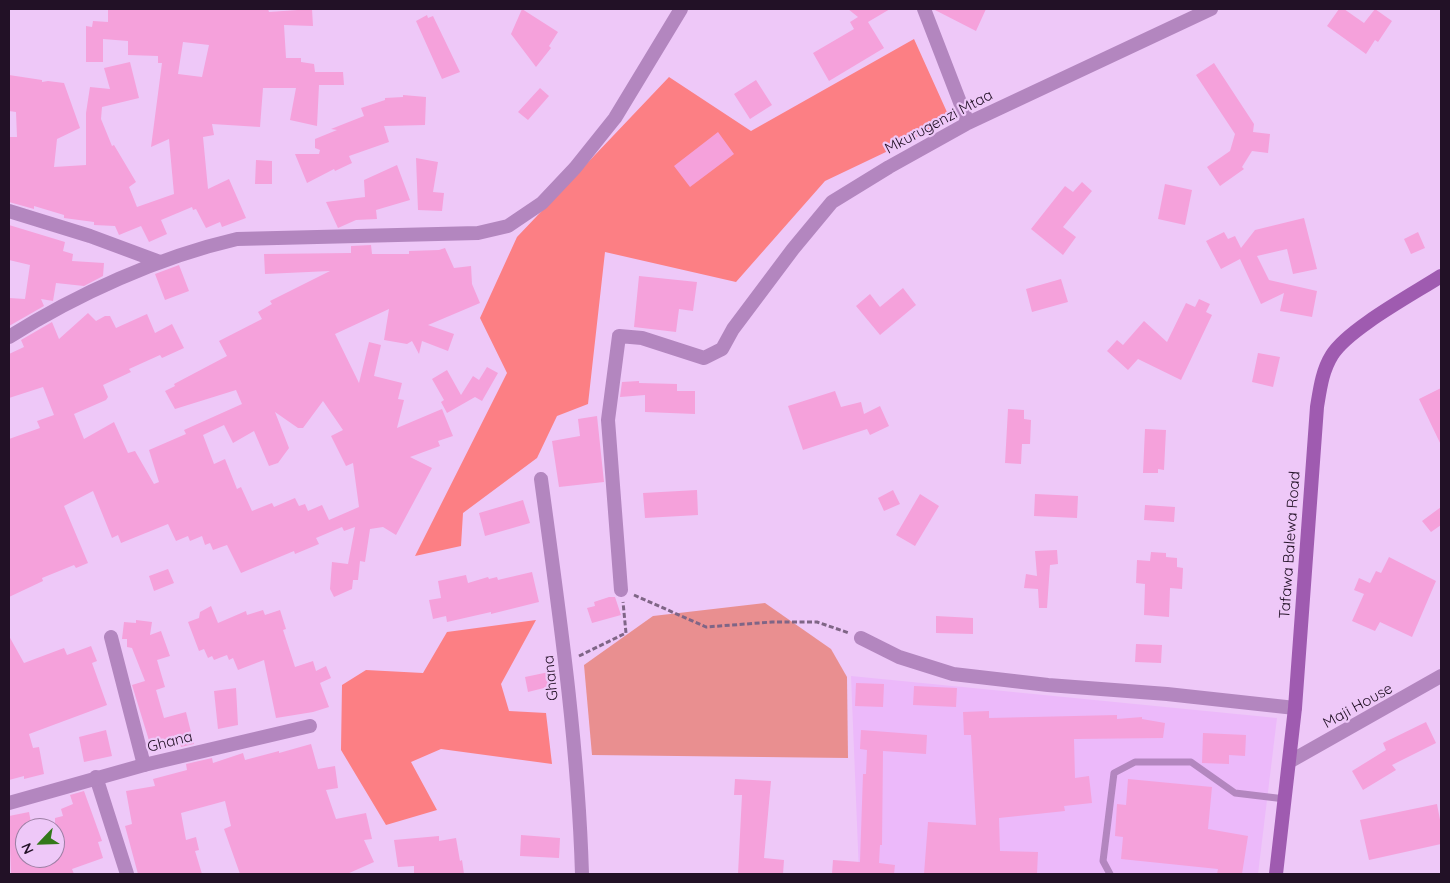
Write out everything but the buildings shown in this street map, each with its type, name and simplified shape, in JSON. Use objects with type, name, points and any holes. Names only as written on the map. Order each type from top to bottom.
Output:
[{"type":"main road","name":"Tafawa Balewa Road","points":[[1276,874],[1295,708],[1317,407],[1322,378],[1332,355],[1347,337],[1441,276]]},
{"type":"street","points":[[9,337],[56,310],[160,262],[199,248],[237,239],[478,233],[508,226],[542,203],[576,168],[615,118],[681,9]]},
{"type":"street","points":[[924,9],[968,123]]},
{"type":"street","name":"Mkurugenzi Mtaa","points":[[621,590],[608,420],[619,336],[642,338],[704,358],[722,349],[733,329],[793,249],[832,202],[889,167],[968,123],[1211,9]]},
{"type":"street","points":[[9,211],[90,236],[160,262]]},
{"type":"street","name":"Ghana","points":[[541,479],[566,661],[580,802],[582,874]]},
{"type":"street","points":[[111,637],[144,765]]},
{"type":"street","points":[[861,638],[899,657],[953,674],[1048,686],[1166,694],[1295,708]]},
{"type":"street","name":"Maji House","points":[[1289,762],[1441,676]]},
{"type":"street","name":"Ghana","points":[[9,803],[96,777],[310,726]]},
{"type":"street","points":[[96,777],[127,874]]},
{"type":"lane","points":[[1110,874],[1104,861],[1114,773],[1135,762],[1191,762],[1235,793],[1285,799]]},
{"type":"path","points":[[621,590],[706,627],[772,622],[817,622],[861,638]]},
{"type":"path","points":[[566,661],[626,633],[621,590]]},
{"type":"shaded area","points":[[914,39],[951,121],[825,181],[736,282],[605,252],[588,404],[557,416],[537,458],[463,513],[461,546],[415,556],[507,373],[480,318],[517,237],[669,77],[751,131]]},
{"type":"shaded area","points":[[765,603],[831,649],[847,677],[848,758],[592,755],[584,665],[653,616]]},
{"type":"shaded area","points":[[536,620],[501,684],[509,711],[546,713],[552,764],[441,749],[411,762],[437,810],[386,825],[341,750],[342,685],[366,670],[423,673],[447,632]]},
{"type":"shaded area","points":[[851,676],[1277,718],[1258,874],[859,874]]}]
